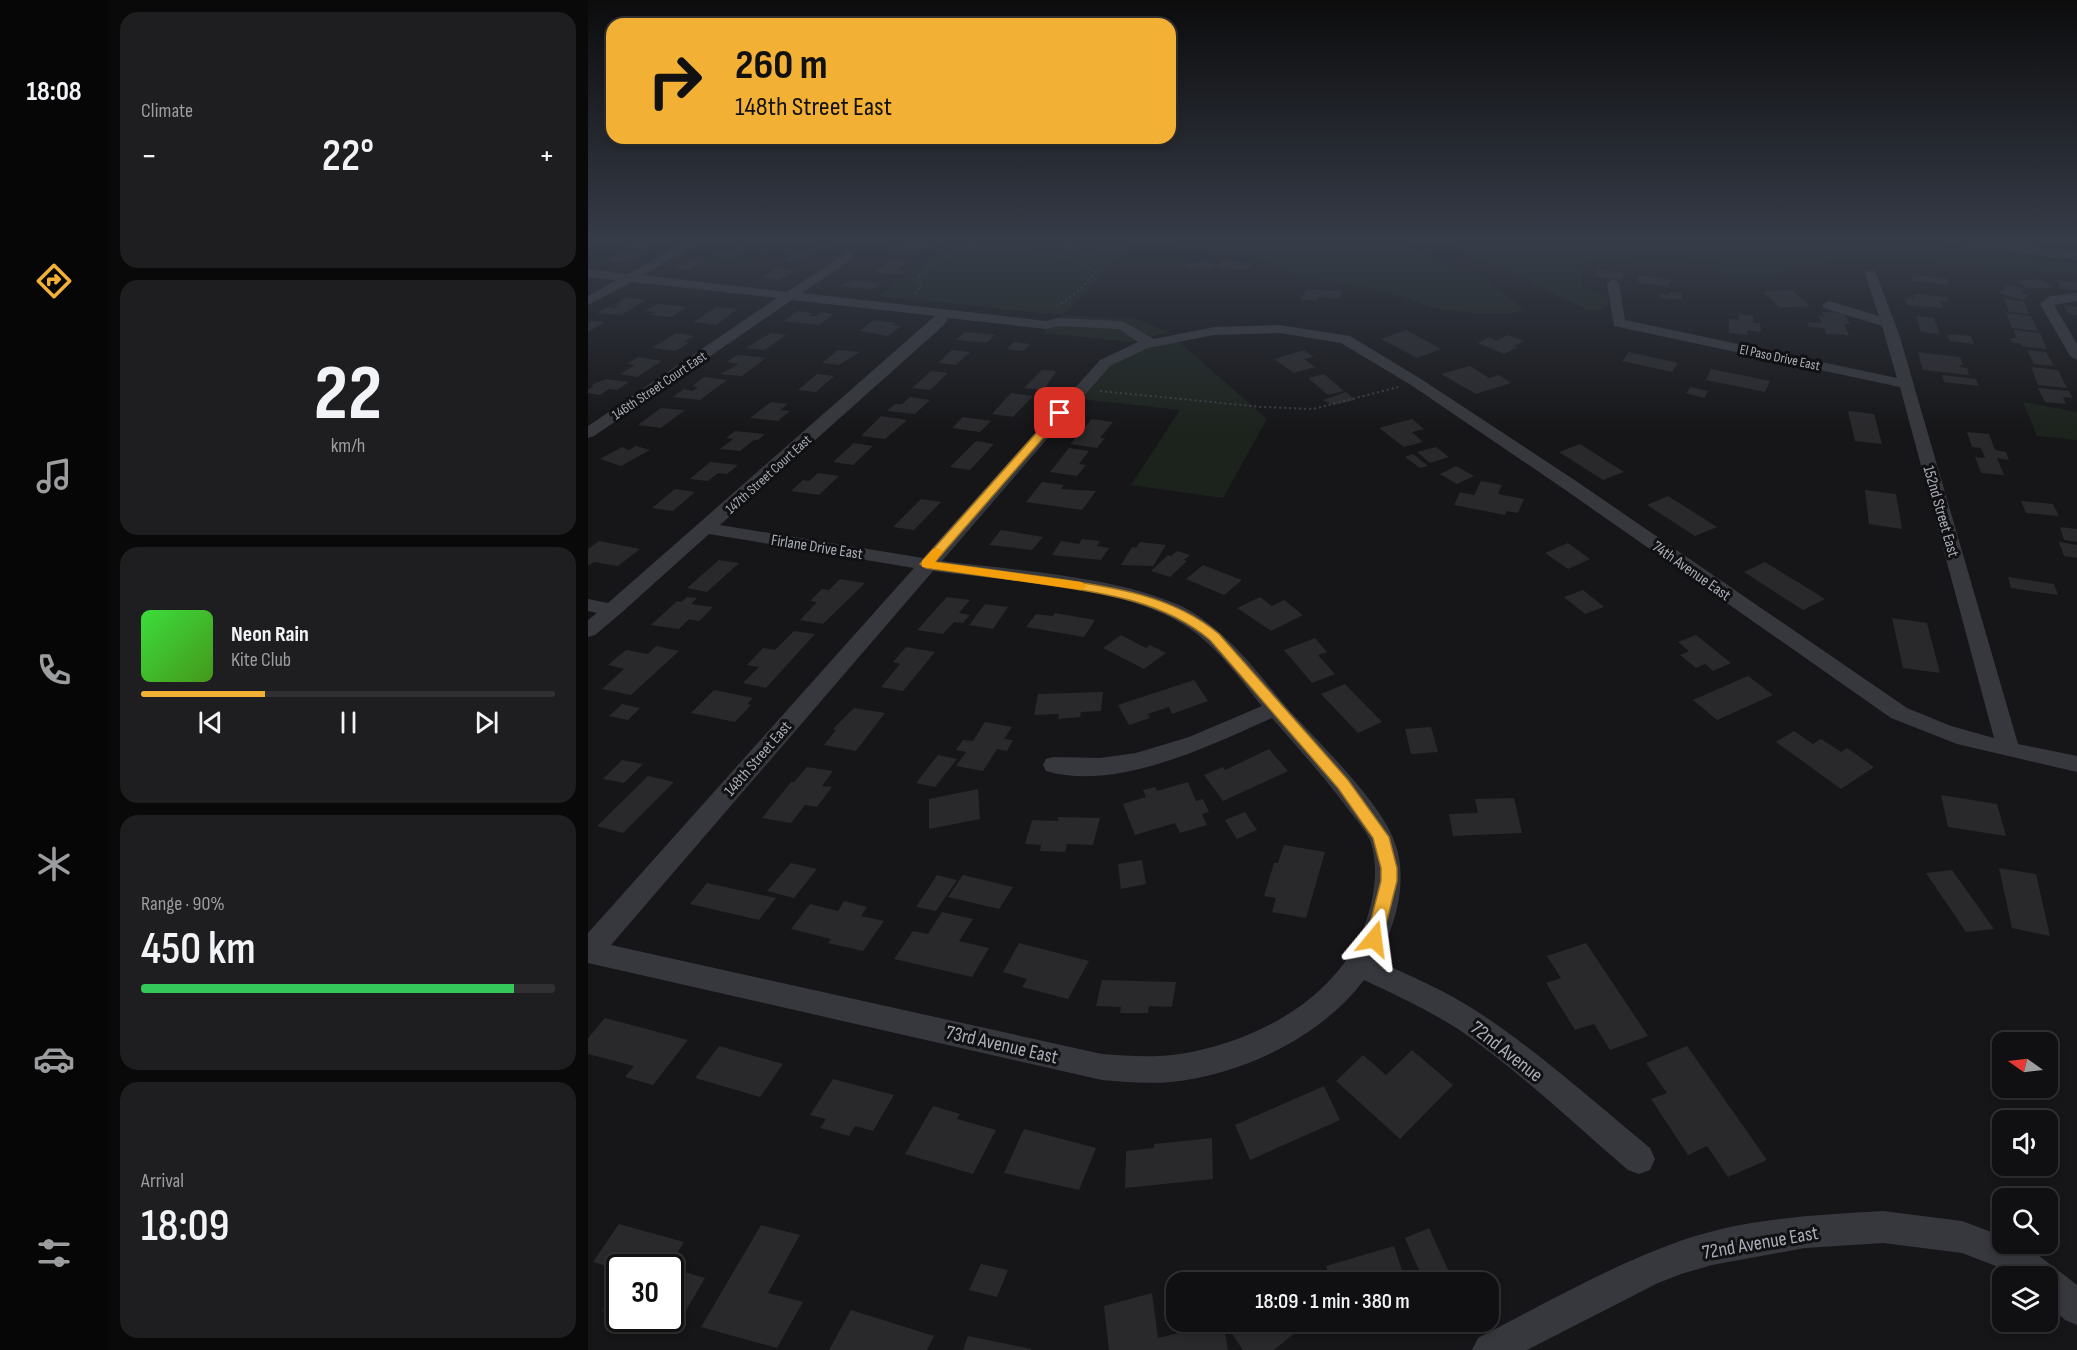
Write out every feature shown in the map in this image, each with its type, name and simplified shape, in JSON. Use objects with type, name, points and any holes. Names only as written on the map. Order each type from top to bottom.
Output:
[{"type":"street","name":"146th Street Court East","points":[[588,433],[776,306]]},
{"type":"street","points":[[887,306],[1046,325],[1058,322],[1122,325],[1132,330],[1139,338],[1153,343]]},
{"type":"street","name":"El Paso Drive East","points":[[1616,306],[1619,323],[1906,384]]},
{"type":"street","points":[[1831,306],[1888,323]]},
{"type":"street","name":"152nd Street East","points":[[1882,306],[1994,690],[2008,749]]},
{"type":"street","points":[[2048,306],[2073,341],[2077,356]]},
{"type":"street","name":"147th Street Court East","points":[[588,631],[708,528],[939,322],[942,316],[939,312]]},
{"type":"street","name":"148th Street East","points":[[588,951],[932,565],[1105,363],[1153,343],[1200,333],[1279,329],[1325,335]]},
{"type":"street","name":"74th Avenue East","points":[[1325,335],[1345,339],[1416,382],[1570,485],[1899,713],[1934,729],[1969,741],[2077,764]]},
{"type":"street","name":"Firlane Drive East","points":[[708,528],[932,565],[1081,586],[1157,603],[1182,614],[1214,637],[1343,784],[1381,837],[1389,868],[1389,881],[1374,939]]},
{"type":"street","points":[[588,605],[613,610]]},
{"type":"street","points":[[1054,765],[1115,765],[1145,759],[1174,750],[1276,708]]},
{"type":"street","name":"73rd Avenue East","points":[[588,951],[1102,1067],[1141,1070],[1180,1067],[1260,1045],[1307,1017],[1335,993],[1360,965],[1374,939]]},
{"type":"street","name":"72nd Avenue","points":[[1360,965],[1419,992],[1467,1020],[1511,1052],[1639,1159]]},
{"type":"street","name":"72nd Avenue East","points":[[1490,1350],[1648,1270],[1681,1257],[1712,1248],[1805,1232],[1883,1227],[1962,1237],[2012,1256],[2026,1266]]},
{"type":"street","points":[[2058,1291],[2077,1308]]},
{"type":"path","points":[[1048,309],[1056,306]]},
{"type":"path","points":[[1081,389],[1262,407],[1313,409],[1416,382]]},
{"type":"shaded area","points":[[975,306],[1072,306],[1063,315],[1134,318],[1169,332],[1130,342],[1044,333],[1062,315]]},
{"type":"shaded area","points":[[1427,306],[1519,306],[1524,310],[1510,314],[1471,313]]},
{"type":"shaded area","points":[[1580,306],[1606,306],[1602,310],[1586,309]]},
{"type":"shaded area","points":[[1178,341],[1267,419],[1223,498],[1131,485],[1180,410],[1080,399],[1110,365],[1137,350]]},
{"type":"shaded area","points":[[2023,402],[2077,412],[2077,440],[2037,436]]},
{"type":"building","points":[[636,306],[621,315],[597,313],[607,307]]},
{"type":"building","points":[[654,306],[687,307],[671,317],[650,315],[655,312],[645,311]]},
{"type":"building","points":[[1778,306],[1810,306],[1780,308]]},
{"type":"building","points":[[1919,306],[1942,306],[1943,308]]},
{"type":"building","points":[[2007,306],[2026,306],[2029,314],[2009,312]]},
{"type":"building","points":[[2064,306],[2077,307],[2077,315],[2068,314]]},
{"type":"building","points":[[717,307],[737,309],[716,325],[693,322]]},
{"type":"building","points":[[798,311],[813,313],[809,316],[816,316],[821,312],[834,314],[819,325],[784,321]]},
{"type":"building","points":[[1822,312],[1844,313],[1850,324],[1844,324],[1849,335],[1826,334],[1824,328],[1809,327],[1807,322],[1822,323],[1818,316],[1824,316]]},
{"type":"building","points":[[2006,313],[2031,316],[2038,331],[2012,328]]},
{"type":"building","points":[[1738,314],[1753,316],[1754,323],[1760,323],[1761,332],[1747,330],[1748,335],[1729,333],[1729,319],[1739,320]]},
{"type":"building","points":[[1916,316],[1934,318],[1940,334],[1921,332]]},
{"type":"building","points":[[873,320],[896,323],[892,325],[901,326],[888,336],[860,331]]},
{"type":"building","points":[[591,321],[605,322],[588,332],[588,323]]},
{"type":"building","points":[[1406,330],[1441,349],[1417,358],[1381,339]]},
{"type":"building","points":[[2013,330],[2040,333],[2047,349],[2013,343],[2010,338],[2017,338]]},
{"type":"building","points":[[965,332],[995,335],[986,343],[956,340]]},
{"type":"building","points":[[676,333],[694,336],[683,342],[689,343],[675,351],[652,348]]},
{"type":"building","points":[[771,333],[786,335],[765,350],[746,348]]},
{"type":"building","points":[[1947,334],[1971,336],[1974,344],[1950,341]]},
{"type":"building","points":[[1508,335],[1524,341],[1504,354],[1478,343],[1489,337],[1496,341]]},
{"type":"building","points":[[1014,342],[1030,344],[1023,351],[1007,349]]},
{"type":"building","points":[[838,350],[860,352],[839,365],[822,363]]},
{"type":"building","points":[[952,350],[970,352],[956,365],[938,363]]},
{"type":"building","points":[[1304,350],[1314,357],[1304,359],[1315,367],[1294,373],[1274,359]]},
{"type":"building","points":[[2027,350],[2046,352],[2054,366],[2034,364]]},
{"type":"building","points":[[1629,352],[1678,363],[1672,372],[1622,361]]},
{"type":"building","points":[[1918,352],[1960,357],[1963,365],[1959,365],[1960,367],[1967,368],[1969,375],[1923,370]]},
{"type":"building","points":[[737,355],[766,358],[742,376],[720,374],[739,364],[727,362]]},
{"type":"building","points":[[638,357],[662,361],[637,377],[620,374],[635,365],[627,364]]},
{"type":"building","points":[[1470,366],[1489,378],[1499,375],[1511,383],[1476,394],[1441,374]]},
{"type":"building","points":[[2031,367],[2058,370],[2067,388],[2038,385]]},
{"type":"building","points":[[1711,369],[1770,381],[1765,392],[1706,380]]},
{"type":"building","points":[[1042,370],[1057,371],[1043,390],[1024,388]]},
{"type":"building","points":[[931,371],[948,373],[930,390],[912,388]]},
{"type":"building","points":[[817,374],[834,376],[816,392],[798,390]]},
{"type":"building","points":[[1324,374],[1344,391],[1328,395],[1308,378]]},
{"type":"building","points":[[1942,375],[1976,379],[1979,386],[1944,382]]},
{"type":"building","points":[[704,377],[727,380],[700,400],[673,397],[684,389],[693,391],[698,387],[692,386]]},
{"type":"building","points":[[606,379],[629,382],[617,390],[609,389],[600,395],[588,393],[588,390],[594,386],[591,385]]},
{"type":"building","points":[[1691,387],[1708,391],[1704,398],[1686,393]]},
{"type":"building","points":[[2038,388],[2069,391],[2073,398],[2063,397],[2066,404],[2045,402]]},
{"type":"building","points":[[1346,392],[1355,400],[1334,405],[1323,400]]},
{"type":"building","points":[[1011,393],[1033,396],[1013,417],[992,414]]},
{"type":"building","points":[[910,397],[930,400],[915,414],[887,411],[895,404],[902,404]]},
{"type":"building","points":[[771,402],[788,404],[780,410],[790,411],[778,421],[750,418]]},
{"type":"building","points":[[661,408],[685,410],[661,428],[638,425]]},
{"type":"building","points":[[1848,411],[1874,414],[1882,444],[1855,441]]},
{"type":"building","points":[[881,416],[907,420],[885,439],[861,436]]},
{"type":"building","points":[[963,417],[991,421],[980,432],[952,428]]},
{"type":"building","points":[[1092,419],[1113,422],[1100,438],[1105,438],[1097,448],[1070,444]]},
{"type":"building","points":[[1412,419],[1424,429],[1412,432],[1423,442],[1404,447],[1379,428]]},
{"type":"building","points":[[735,431],[765,434],[740,451],[720,449],[733,439],[726,438]]},
{"type":"building","points":[[1967,432],[1989,434],[1995,450],[2006,452],[2009,460],[1997,458],[2004,475],[1981,473],[1975,457],[1985,458],[1981,448],[1972,447]]},
{"type":"building","points":[[976,441],[994,444],[970,470],[950,467]]},
{"type":"building","points":[[854,443],[873,446],[853,465],[833,462]]},
{"type":"building","points":[[1580,444],[1624,472],[1603,480],[1559,452]]},
{"type":"building","points":[[636,446],[650,450],[621,466],[600,459],[622,447],[629,450]]},
{"type":"building","points":[[1436,447],[1449,457],[1430,463],[1417,452]]},
{"type":"building","points":[[1069,448],[1089,451],[1079,464],[1086,465],[1077,476],[1050,472]]},
{"type":"building","points":[[1413,454],[1428,466],[1420,468],[1405,457]]},
{"type":"building","points":[[710,462],[738,465],[727,474],[718,473],[708,481],[690,479]]},
{"type":"building","points":[[1456,466],[1474,476],[1457,484],[1440,474]]},
{"type":"building","points":[[818,473],[839,476],[819,495],[791,491],[803,480],[809,481]]},
{"type":"building","points":[[1481,481],[1502,485],[1498,494],[1524,499],[1518,513],[1507,511],[1505,515],[1454,505],[1460,492],[1474,495]]},
{"type":"building","points":[[1042,482],[1064,485],[1061,489],[1096,491],[1082,510],[1026,502]]},
{"type":"building","points":[[675,489],[695,492],[673,511],[652,508]]},
{"type":"building","points":[[1865,490],[1896,494],[1902,529],[1869,524]]},
{"type":"building","points":[[1668,496],[1717,527],[1695,536],[1647,505]]},
{"type":"building","points":[[921,499],[941,502],[914,530],[893,527]]},
{"type":"building","points":[[2021,501],[2053,504],[2059,516],[2026,513]]},
{"type":"building","points":[[2060,527],[2077,529],[2077,542],[2064,540]]},
{"type":"building","points":[[1001,530],[1043,537],[1032,550],[989,545]]},
{"type":"building","points":[[1082,539],[1100,541],[1097,546],[1109,548],[1101,560],[1052,555],[1061,541],[1079,544]]},
{"type":"building","points":[[599,541],[640,549],[618,566],[594,562],[588,566],[588,549]]},
{"type":"building","points":[[1140,542],[1166,545],[1153,566],[1121,565],[1132,547],[1136,548]]},
{"type":"building","points":[[2059,542],[2077,545],[2077,558],[2064,556]]},
{"type":"building","points":[[1568,543],[1590,559],[1568,569],[1545,553]]},
{"type":"building","points":[[1177,551],[1190,555],[1184,560],[1187,561],[1170,577],[1151,571],[1168,555],[1171,556]]},
{"type":"building","points":[[719,560],[739,563],[707,592],[687,588]]},
{"type":"building","points":[[1765,562],[1825,599],[1803,610],[1744,572]]},
{"type":"building","points":[[1203,565],[1242,580],[1224,595],[1186,579]]},
{"type":"building","points":[[2008,577],[2054,584],[2058,595],[2011,588]]},
{"type":"building","points":[[840,579],[865,583],[823,624],[800,620],[817,602],[810,601],[822,589],[829,590]]},
{"type":"building","points":[[1583,590],[1604,607],[1585,614],[1564,597]]},
{"type":"building","points":[[687,597],[697,598],[691,604],[713,607],[699,621],[689,619],[679,629],[651,625],[677,601],[681,602]]},
{"type":"building","points":[[947,597],[970,600],[959,613],[970,615],[963,623],[954,622],[943,634],[917,630]]},
{"type":"building","points":[[1260,597],[1272,606],[1284,600],[1303,615],[1271,631],[1237,608]]},
{"type":"building","points":[[985,604],[1008,607],[993,629],[969,625]]},
{"type":"building","points":[[1055,613],[1095,620],[1084,637],[1026,627],[1036,614],[1053,616]]},
{"type":"building","points":[[1892,618],[1927,623],[1940,673],[1903,668]]},
{"type":"building","points":[[794,631],[815,634],[766,688],[743,683],[759,667],[747,665],[763,648],[775,650]]},
{"type":"building","points":[[1121,635],[1146,648],[1150,645],[1166,653],[1144,669],[1103,648]]},
{"type":"building","points":[[1696,635],[1731,663],[1713,671],[1705,664],[1696,668],[1680,655],[1689,651],[1678,642]]},
{"type":"building","points":[[1315,638],[1327,652],[1318,655],[1335,674],[1312,683],[1284,650]]},
{"type":"building","points":[[656,646],[679,651],[631,695],[602,689],[624,669],[608,665],[626,650],[648,654]]},
{"type":"building","points":[[906,647],[935,652],[903,691],[881,687],[900,664],[893,662]]},
{"type":"building","points":[[1748,676],[1773,695],[1717,720],[1693,700]]},
{"type":"building","points":[[1194,680],[1208,701],[1172,714],[1169,707],[1148,714],[1150,718],[1129,725],[1118,705]]},
{"type":"building","points":[[1345,684],[1382,722],[1358,733],[1321,694]]},
{"type":"building","points":[[714,690],[753,698],[747,704],[751,705],[735,722],[691,713]]},
{"type":"building","points":[[1103,692],[1101,711],[1081,712],[1080,717],[1058,719],[1059,714],[1034,715],[1038,694]]},
{"type":"building","points":[[622,704],[640,708],[628,720],[609,716]]},
{"type":"building","points":[[854,708],[885,713],[856,751],[824,745],[836,730],[833,729]]},
{"type":"building","points":[[985,722],[1012,727],[1004,739],[1013,740],[1007,751],[997,749],[983,771],[956,766],[966,752],[956,750],[963,740],[973,741]]},
{"type":"building","points":[[1431,727],[1438,752],[1411,754],[1405,729]]},
{"type":"building","points":[[1794,731],[1813,744],[1821,739],[1841,752],[1847,748],[1874,767],[1841,789],[1776,742]]},
{"type":"building","points":[[1269,749],[1288,771],[1223,801],[1204,775],[1223,767],[1225,770]]},
{"type":"building","points":[[938,755],[957,759],[935,787],[916,783]]},
{"type":"building","points":[[622,760],[643,764],[624,783],[603,779]]},
{"type":"building","points":[[807,767],[833,771],[822,786],[832,787],[817,807],[805,805],[791,823],[762,818],[791,782],[794,782]]},
{"type":"building","points":[[648,776],[674,782],[623,833],[597,826]]},
{"type":"building","points":[[1188,782],[1196,801],[1203,799],[1209,812],[1202,814],[1207,825],[1180,833],[1175,823],[1135,835],[1123,804],[1146,797],[1143,790],[1155,787],[1157,791]]},
{"type":"building","points":[[978,789],[980,819],[929,829],[929,799]]},
{"type":"building","points":[[1941,795],[1997,804],[2006,836],[1948,827]]},
{"type":"building","points":[[1514,798],[1522,833],[1453,836],[1449,814],[1478,813],[1475,799]]},
{"type":"building","points":[[1245,812],[1257,830],[1237,839],[1225,820]]},
{"type":"building","points":[[1058,817],[1100,818],[1093,845],[1067,844],[1065,852],[1040,851],[1041,845],[1025,844],[1032,820],[1058,821]]},
{"type":"building","points":[[1284,845],[1325,852],[1306,918],[1272,912],[1276,898],[1264,896],[1274,863],[1278,863]]},
{"type":"building","points":[[1142,860],[1146,884],[1121,889],[1118,864]]},
{"type":"building","points":[[791,863],[817,869],[794,898],[767,891]]},
{"type":"building","points":[[1999,868],[2036,874],[2050,936],[2012,928]]},
{"type":"building","points":[[1952,870],[1994,929],[1966,932],[1926,873]]},
{"type":"building","points":[[937,875],[957,880],[936,911],[916,907]]},
{"type":"building","points":[[963,875],[1013,887],[999,909],[948,897]]},
{"type":"building","points":[[707,883],[776,898],[759,920],[690,904]]},
{"type":"building","points":[[844,901],[867,907],[861,916],[884,921],[863,951],[828,943],[831,939],[791,929],[810,904],[838,911]]},
{"type":"building","points":[[942,912],[973,919],[959,941],[989,948],[972,977],[894,959],[913,931],[928,934]]},
{"type":"building","points":[[1019,943],[1089,961],[1068,999],[1022,987],[1027,979],[1003,972]]},
{"type":"building","points":[[1586,943],[1648,1036],[1610,1050],[1594,1024],[1575,1030],[1546,983],[1561,978],[1547,956]]},
{"type":"building","points":[[1102,980],[1176,982],[1172,1007],[1149,1006],[1148,1013],[1120,1013],[1121,1007],[1096,1006]]},
{"type":"building","points":[[605,1018],[688,1040],[653,1085],[625,1077],[634,1066],[588,1054],[588,1038]]},
{"type":"building","points":[[719,1046],[783,1064],[760,1097],[695,1078]]},
{"type":"building","points":[[1687,1046],[1767,1160],[1728,1177],[1707,1146],[1688,1155],[1651,1099],[1667,1093],[1646,1063]]},
{"type":"building","points":[[1412,1050],[1453,1085],[1400,1139],[1336,1081],[1363,1055],[1386,1075]]},
{"type":"building","points":[[833,1079],[894,1095],[873,1131],[855,1126],[849,1136],[820,1128],[826,1119],[810,1115]]},
{"type":"building","points":[[1324,1086],[1340,1120],[1250,1160],[1235,1125]]},
{"type":"building","points":[[933,1106],[960,1114],[957,1119],[996,1130],[973,1174],[905,1154]]},
{"type":"building","points":[[1024,1129],[1096,1148],[1079,1190],[1004,1173]]},
{"type":"building","points":[[1212,1138],[1213,1179],[1125,1188],[1126,1151],[1154,1148],[1154,1144]]},
{"type":"building","points":[[619,1224],[684,1242],[677,1254],[606,1254],[606,1266],[593,1262]]},
{"type":"building","points":[[761,1225],[800,1235],[768,1293],[803,1302],[777,1348],[701,1327]]},
{"type":"building","points":[[1429,1228],[1449,1272],[1420,1272],[1405,1238]]},
{"type":"building","points":[[1394,1246],[1403,1272],[1328,1272],[1326,1266]]},
{"type":"building","points":[[981,1264],[1008,1270],[997,1297],[969,1290]]},
{"type":"building","points":[[684,1272],[705,1278],[684,1314]]},
{"type":"building","points":[[1152,1293],[1158,1338],[1182,1332],[1225,1332],[1228,1350],[1109,1350],[1104,1306]]},
{"type":"building","points":[[851,1310],[934,1336],[927,1350],[829,1350]]},
{"type":"building","points":[[1231,1332],[1296,1332],[1274,1350],[1243,1350]]},
{"type":"building","points":[[968,1336],[1031,1349],[1031,1350],[963,1350]]},
{"type":"slow traffic","points":[[938,551],[926,564],[1081,586]]},
{"type":"route","points":[[1060,413],[926,564],[966,568],[1128,595],[1157,603],[1182,614],[1214,637],[1343,784],[1381,837],[1389,868],[1389,881],[1374,939]]}]
